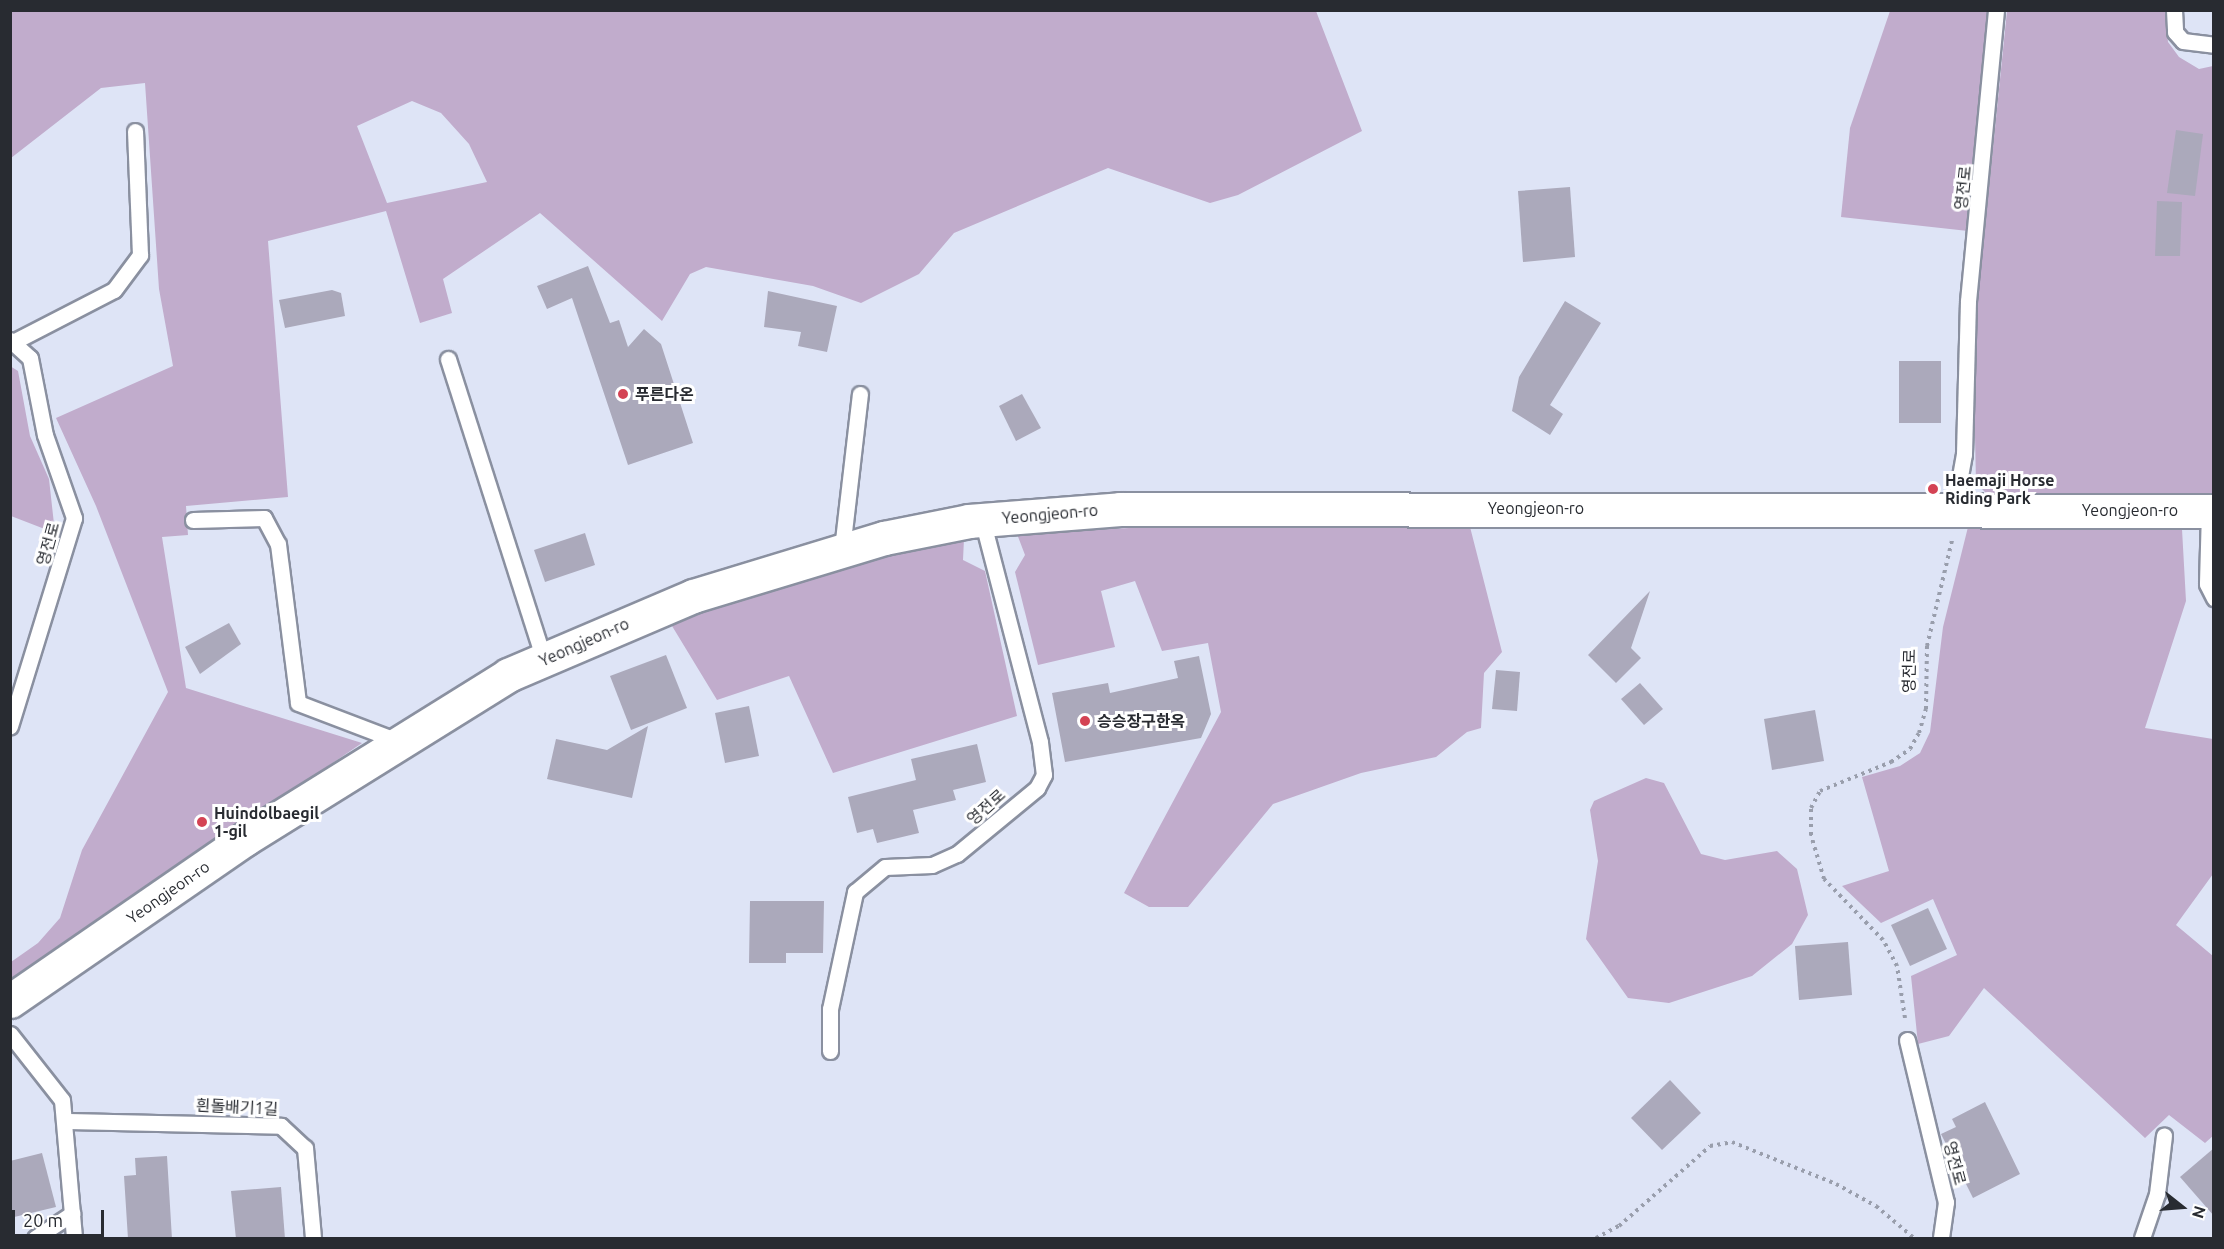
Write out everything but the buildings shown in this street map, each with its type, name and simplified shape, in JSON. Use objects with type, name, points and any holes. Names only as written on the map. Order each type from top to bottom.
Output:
[{"type":"street","name":"Yeongjeon-ro","points":[[10,1001],[398,741],[544,659],[693,596],[842,549],[982,520],[1120,509],[2211,511]]},
{"type":"lane","name":"영전로","points":[[1954,510],[1964,454],[1968,302],[1996,10]]},
{"type":"lane","points":[[2174,10],[2175,32],[2184,41],[2214,45]]},
{"type":"lane","name":"영전로","points":[[10,726],[74,518],[45,435],[30,357],[13,340],[114,290],[140,255],[135,131]]},
{"type":"lane","points":[[448,360],[544,659]]},
{"type":"lane","points":[[842,549],[860,394]]},
{"type":"lane","points":[[2211,511],[2207,584],[2214,598]]},
{"type":"lane","points":[[193,520],[264,518],[278,544],[298,704],[398,741]]},
{"type":"lane","name":"영전로","points":[[830,1051],[830,1010],[855,892],[885,867],[932,865],[957,854],[1037,788],[1044,775],[1040,742],[982,520]]},
{"type":"lane","points":[[10,1034],[51,1082],[68,1121],[74,1239]]},
{"type":"lane","name":"영전로","points":[[1907,1040],[1946,1202],[1941,1239]]},
{"type":"lane","name":"흰돌배기1길","points":[[68,1121],[281,1125],[305,1148],[313,1239]]},
{"type":"lane","points":[[2142,1239],[2157,1194],[2164,1136]]},
{"type":"lane","points":[[35,1239],[73,1213]]},
{"type":"path","name":"영전로","points":[[1907,1040],[1897,966],[1883,940],[1824,879],[1811,835],[1811,808],[1820,791],[1892,762],[1910,748],[1920,733],[1926,709],[1927,646],[1952,543],[1954,510]]},
{"type":"path","points":[[1596,1239],[1619,1226],[1710,1146],[1732,1142],[1836,1184],[1876,1206],[1914,1239]]},
{"type":"shaded area","points":[[11,10],[1316,11],[1362,131],[1238,195],[1210,203],[1108,168],[954,233],[919,274],[861,303],[813,286],[706,267],[690,274],[662,321],[540,213],[443,279],[452,313],[420,323],[386,211],[268,241],[288,497],[186,506],[188,535],[162,537],[186,688],[362,743],[11,982],[11,962],[38,943],[60,918],[82,850],[168,692],[96,506],[56,418],[173,366],[159,289],[145,83],[101,88],[11,158]],"holes":[[[412,101],[441,113],[469,144],[487,182],[387,203],[357,126]]]},
{"type":"shaded area","points":[[1890,11],[1988,11],[1968,231],[1841,217],[1850,128]]},
{"type":"shaded area","points":[[2007,11],[2165,11],[2168,42],[2179,57],[2199,69],[2213,66],[2213,495],[1988,495],[1976,483],[1973,343]]},
{"type":"shaded area","points":[[10,366],[18,371],[30,436],[49,479],[55,533],[11,516]]},
{"type":"shaded area","points":[[1469,523],[1502,652],[1484,673],[1481,728],[1467,732],[1436,757],[1361,773],[1273,804],[1188,907],[1149,907],[1124,893],[1221,712],[1208,643],[1162,651],[1135,581],[1101,591],[1115,647],[1038,665],[1015,572],[1025,555],[1017,534],[1204,524]]},
{"type":"shaded area","points":[[1968,527],[2182,529],[2186,601],[2145,728],[2213,739],[2213,874],[2176,925],[2213,956],[2214,1135],[2205,1143],[2169,1115],[2145,1138],[1984,988],[1949,1036],[1918,1044],[1911,976],[1957,955],[1933,899],[1881,923],[1842,886],[1889,871],[1862,777],[1900,766],[1920,753],[1930,732],[1943,627]]},
{"type":"shaded area","points":[[964,539],[963,560],[985,571],[1017,716],[833,773],[789,676],[717,700],[669,621],[881,554]]},
{"type":"shaded area","points":[[1646,778],[1664,783],[1701,854],[1725,860],[1777,851],[1797,869],[1808,915],[1792,944],[1752,976],[1669,1003],[1628,998],[1586,939],[1598,861],[1590,810],[1594,801]]},
{"type":"place","name":"푸른다온","points":[[623,394]]},
{"type":"place","name":"Haemaji Horse Riding Park","points":[[1933,489]]},
{"type":"place","name":"승승장구한옥","points":[[1085,721]]},
{"type":"place","name":"Huindolbaegil 1-gil","points":[[202,822]]}]
